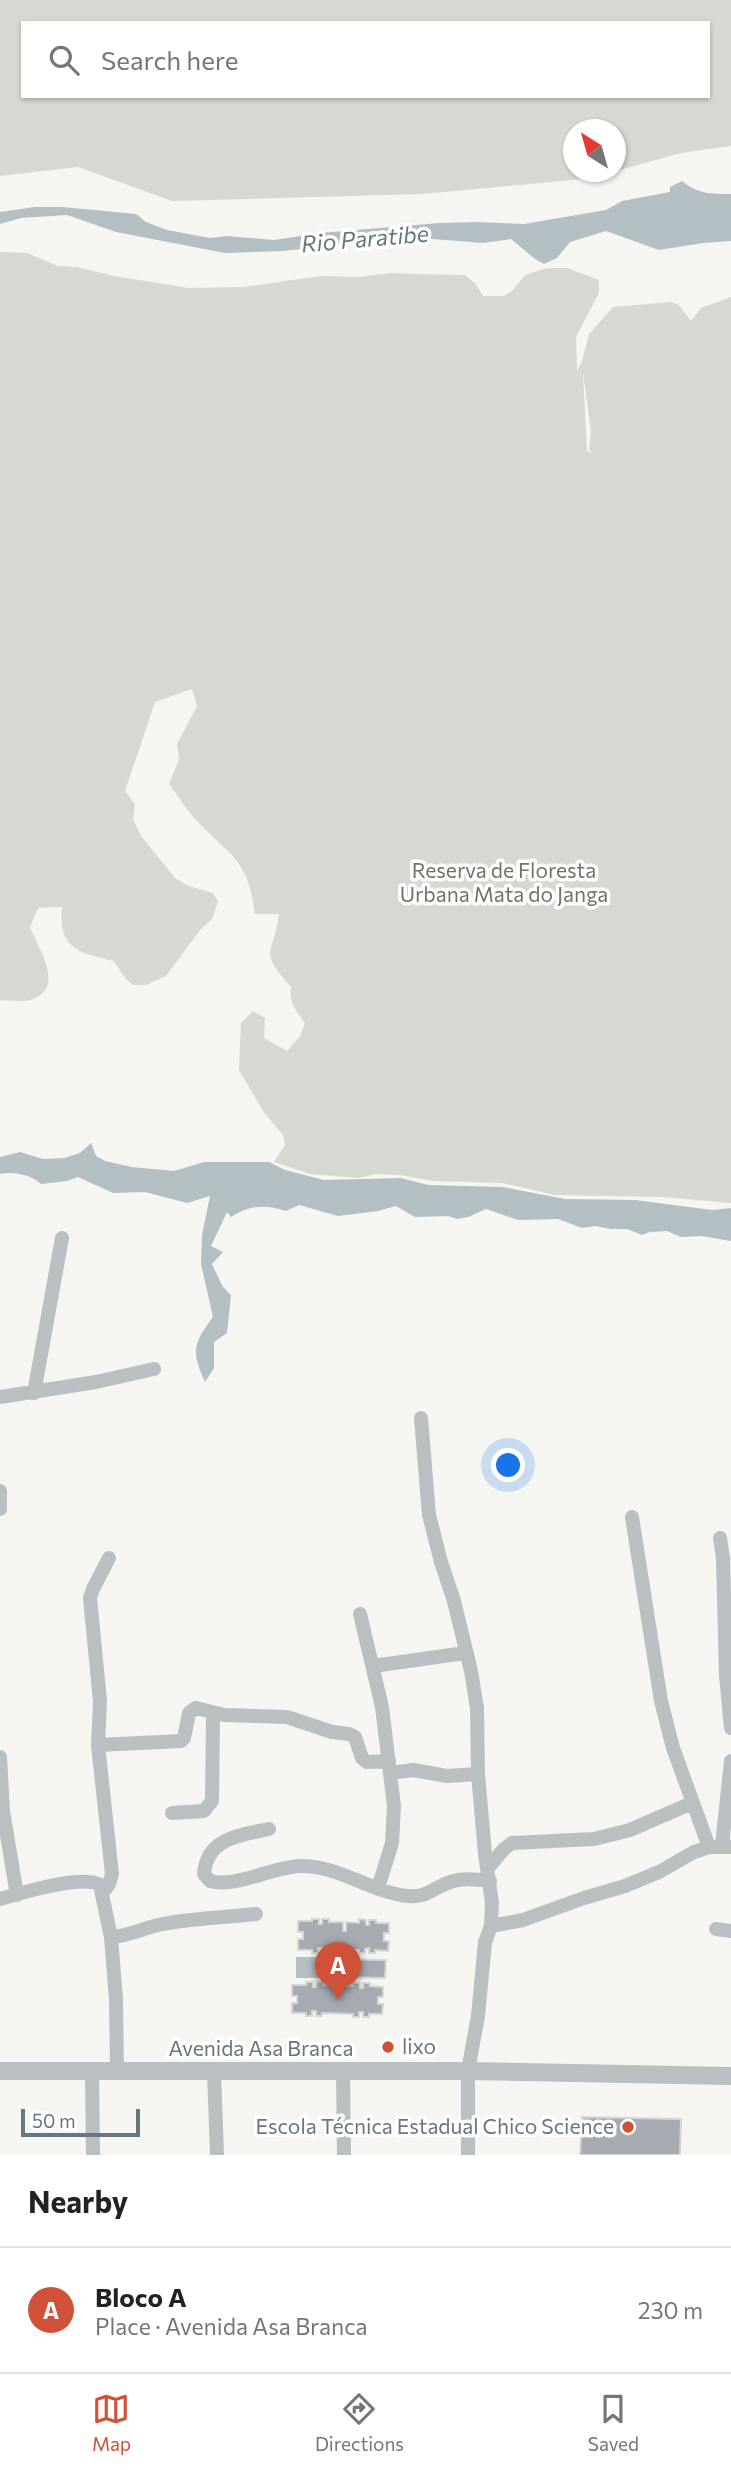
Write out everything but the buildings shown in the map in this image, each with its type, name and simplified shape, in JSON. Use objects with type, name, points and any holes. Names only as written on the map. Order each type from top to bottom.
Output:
[{"type":"street","points":[[34,1393],[62,1238]]},
{"type":"street","points":[[0,1397],[34,1393],[154,1369]]},
{"type":"street","points":[[421,1418],[429,1515],[454,1601],[477,1708],[478,1774],[492,1903],[491,1926],[485,1942],[478,2015],[468,2071],[468,2155]]},
{"type":"street","points":[[0,1491],[0,1509]]},
{"type":"street","points":[[632,1517],[661,1701],[673,1748],[692,1803],[721,1846]]},
{"type":"street","points":[[720,1538],[731,1728]]},
{"type":"street","points":[[103,1892],[112,1874],[98,1745],[100,1701],[90,1598],[109,1559]]},
{"type":"street","points":[[360,1614],[387,1737],[394,1806],[394,1831],[377,1888]]},
{"type":"street","points":[[373,1666],[466,1653]]},
{"type":"street","points":[[98,1745],[181,1741],[191,1711],[196,1708],[213,1714],[287,1717],[323,1730],[349,1734],[355,1737],[362,1758],[367,1762],[447,1776],[478,1774]]},
{"type":"street","points":[[172,1813],[204,1811],[212,1801],[213,1714]]},
{"type":"street","points":[[0,1757],[4,1811],[17,1895]]},
{"type":"street","points":[[721,1846],[731,1761]]},
{"type":"street","points":[[489,1875],[504,1849],[512,1843],[594,1839],[629,1830],[692,1803]]},
{"type":"street","points":[[270,1829],[233,1837],[221,1843],[208,1856],[204,1874],[210,1881],[228,1882],[301,1866],[333,1871],[387,1892],[419,1896],[457,1880],[489,1875]]},
{"type":"street","points":[[491,1926],[523,1920],[625,1886],[659,1872],[694,1852],[721,1846]]},
{"type":"street","points":[[0,1899],[90,1882],[100,1885],[111,1937],[116,1998],[117,2072]]},
{"type":"street","points":[[111,1937],[157,1925],[256,1914]]},
{"type":"street","points":[[716,1929],[731,1931]]},
{"type":"street","name":"Avenida Asa Branca","points":[[0,2071],[468,2071],[731,2076]]},
{"type":"street","points":[[92,2072],[93,2155]]},
{"type":"street","points":[[214,2072],[217,2155]]},
{"type":"street","points":[[343,2072],[344,2155]]},
{"type":"green space","points":[[0,0],[731,0],[731,146],[681,153],[626,168],[626,119],[563,119],[563,181],[423,194],[172,201],[78,167],[0,176]]},
{"type":"green space","name":"Reserva de Floresta Urbana Mata do Janga","points":[[0,252],[27,253],[58,266],[77,267],[189,288],[243,287],[321,276],[358,277],[391,273],[465,275],[476,284],[483,296],[504,296],[512,291],[525,275],[547,268],[567,268],[599,280],[599,293],[576,337],[577,371],[589,334],[613,307],[671,302],[679,305],[691,321],[701,308],[731,297],[731,1203],[662,1197],[555,1195],[502,1183],[433,1181],[400,1175],[375,1174],[359,1178],[310,1174],[274,1162],[285,1145],[283,1135],[263,1111],[239,1070],[241,1023],[253,1011],[265,1018],[264,1038],[287,1051],[300,1036],[305,1023],[292,1002],[291,987],[271,959],[271,946],[279,914],[255,914],[248,881],[242,869],[228,851],[192,816],[169,784],[179,759],[177,744],[197,706],[192,689],[155,702],[125,791],[135,804],[133,819],[141,836],[175,878],[188,886],[213,893],[218,901],[212,919],[200,930],[166,976],[146,985],[133,985],[114,961],[73,947],[64,932],[62,907],[38,908],[30,927],[43,955],[48,976],[47,985],[43,993],[33,999],[0,1000]],"holes":[[[583,372],[591,432],[589,449],[592,454],[587,451]]]},
{"type":"water","name":"Rio Paratibe","points":[[682,181],[699,191],[731,194],[731,241],[659,250],[606,231],[570,242],[557,258],[544,264],[511,239],[483,243],[432,239],[393,240],[282,251],[225,253],[116,232],[67,215],[21,218],[0,224],[0,212],[35,207],[62,207],[136,214],[146,222],[167,230],[210,238],[227,236],[274,240],[320,233],[439,223],[524,224],[606,210],[622,201],[670,192],[670,187]]},
{"type":"water","points":[[91,1143],[96,1156],[105,1161],[132,1167],[174,1171],[204,1162],[269,1162],[285,1170],[324,1180],[401,1178],[428,1185],[503,1187],[565,1199],[635,1200],[712,1210],[731,1208],[731,1241],[701,1236],[681,1237],[667,1231],[642,1235],[627,1229],[595,1226],[582,1228],[558,1219],[518,1220],[486,1209],[457,1219],[448,1216],[415,1217],[396,1206],[338,1216],[299,1205],[286,1211],[271,1207],[251,1208],[231,1217],[227,1212],[211,1246],[223,1252],[212,1264],[223,1287],[231,1295],[227,1333],[214,1342],[214,1368],[205,1382],[196,1348],[201,1334],[213,1317],[201,1264],[202,1235],[210,1196],[187,1203],[145,1192],[113,1193],[78,1177],[41,1184],[22,1174],[0,1174],[0,1157],[20,1152],[43,1159],[64,1158],[80,1153]]},
{"type":"water","points":[[296,1957],[338,1957],[337,1978],[296,1978]]},
{"type":"place","name":"Bloco A","points":[[338,2000]]},
{"type":"place","name":"lixo","points":[[388,2047]]},
{"type":"place","name":"Escola Técnica Estadual Chico Science","points":[[628,2127]]}]
